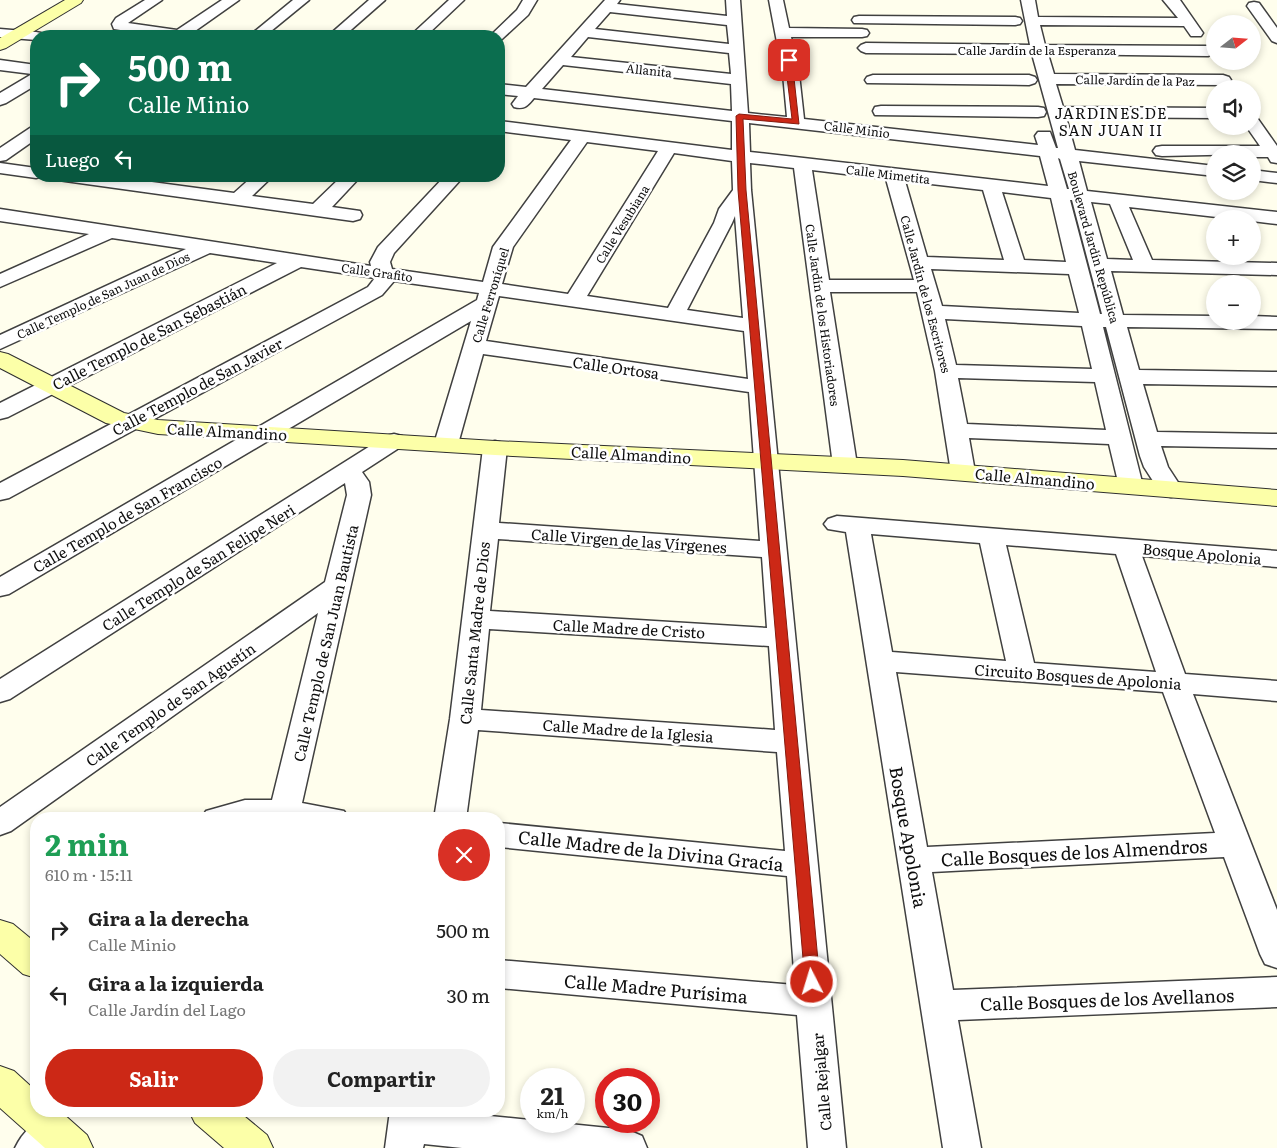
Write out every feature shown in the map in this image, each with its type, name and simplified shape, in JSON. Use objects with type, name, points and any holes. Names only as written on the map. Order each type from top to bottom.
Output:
[{"type":"street","points":[[0,36],[57,0]]},
{"type":"street","points":[[18,35],[76,0]]},
{"type":"street","points":[[143,30],[119,26],[119,24],[154,0]]},
{"type":"street","points":[[188,30],[232,0]]},
{"type":"street","points":[[264,30],[302,0]]},
{"type":"street","points":[[342,30],[378,0]]},
{"type":"street","points":[[424,30],[457,0]]},
{"type":"street","points":[[504,30],[523,12],[530,0]]},
{"type":"street","name":"Calle Rejalgar","points":[[733,0],[742,190],[826,1148]]},
{"type":"street","points":[[776,0],[784,32],[796,122]]},
{"type":"street","name":"Boulevard Jardín República","points":[[1009,0],[1023,21],[1047,112],[1068,153],[1147,439],[1156,467],[1171,490]]},
{"type":"street","name":"Boulevard Jardín República","points":[[1023,21],[1028,0]]},
{"type":"street","points":[[1170,0],[1175,3],[1206,48]]},
{"type":"street","points":[[505,121],[610,4],[734,21]]},
{"type":"street","points":[[1269,7],[1247,5],[1276,34]]},
{"type":"street","points":[[784,32],[1023,21],[1189,22]]},
{"type":"street","points":[[861,27],[886,133]]},
{"type":"street","name":"Calle Jardín de la Esperanza","points":[[861,27],[1030,50],[1206,51]]},
{"type":"street","points":[[584,32],[736,49]]},
{"type":"street","points":[[0,36],[30,36]]},
{"type":"street","name":"Allanita","points":[[559,60],[738,80]]},
{"type":"street","points":[[0,65],[30,69]]},
{"type":"street","name":"Calle Jardín de la Paz","points":[[873,80],[1038,79],[1206,84]]},
{"type":"street","points":[[0,100],[30,82]]},
{"type":"street","points":[[17,90],[30,91]]},
{"type":"street","name":"Calle Minio","points":[[505,90],[1206,170]]},
{"type":"street","points":[[881,112],[1206,113]]},
{"type":"street","name":"Boulevard Jardín República","points":[[1047,112],[1048,151],[1131,486]]},
{"type":"street","name":"Calle Mimetita","points":[[505,128],[741,157],[1117,200],[1206,212]]},
{"type":"street","points":[[1261,135],[1275,155]]},
{"type":"street","points":[[0,156],[30,136]]},
{"type":"street","name":"Calle Ferroníquel","points":[[446,444],[489,296],[498,258],[507,241],[582,136]]},
{"type":"street","name":"Calle Vesubiana","points":[[574,300],[670,148]]},
{"type":"street","points":[[1128,160],[1147,154],[1172,150],[1275,155]]},
{"type":"street","name":"Calle Jardín de los Historiadores","points":[[802,164],[845,465]]},
{"type":"street","points":[[0,168],[30,172]]},
{"type":"street","name":"Calle Jardín de los Escritores","points":[[894,175],[933,312],[946,371],[963,472]]},
{"type":"street","points":[[1261,176],[1277,178]]},
{"type":"street","points":[[157,182],[196,194],[353,215]]},
{"type":"street","points":[[238,199],[257,182]]},
{"type":"street","points":[[318,210],[346,182]]},
{"type":"street","points":[[385,274],[380,262],[386,251],[449,182]]},
{"type":"street","points":[[991,186],[1016,266]]},
{"type":"street","points":[[674,314],[723,223],[728,209],[742,190]]},
{"type":"street","points":[[1117,200],[1145,266]]},
{"type":"street","name":"Calle Mimetita","points":[[1261,217],[1277,218]]},
{"type":"street","name":"Calle Grafito","points":[[6,219],[110,232],[299,260],[385,274],[489,296],[574,300],[754,326]]},
{"type":"street","points":[[0,281],[110,232]]},
{"type":"street","name":"Calle Templo de San Juan de Dios","points":[[0,343],[207,246]]},
{"type":"street","name":"Calle Templo de San Sebastián","points":[[0,412],[299,260]]},
{"type":"street","points":[[919,263],[1078,268]]},
{"type":"street","points":[[1100,265],[1206,264]]},
{"type":"street","points":[[1258,265],[1277,270]]},
{"type":"street","name":"Calle Templo de San Javier","points":[[0,493],[375,291],[383,285],[385,274]]},
{"type":"street","points":[[820,286],[926,286]]},
{"type":"street","name":"Calle Templo de San Francisco","points":[[0,588],[264,433],[489,296]]},
{"type":"street","points":[[933,312],[1115,321],[1277,323]]},
{"type":"street","name":"Calle Ortosa","points":[[474,346],[759,387]]},
{"type":"street","name":"Calle Almandino","points":[[0,359],[115,418],[158,427],[496,448],[963,472],[1277,498]]},
{"type":"street","points":[[946,371],[1104,376]]},
{"type":"street","points":[[1130,377],[1277,379]]},
{"type":"street","points":[[957,431],[1118,437]]},
{"type":"street","points":[[1147,439],[1277,441]]},
{"type":"street","name":"Calle Templo de San Felipe Neri","points":[[0,692],[394,441]]},
{"type":"street","name":"Calle Santa Madre de Dios","points":[[451,812],[465,719],[485,530],[496,448]]},
{"type":"street","name":"Calle Templo de San Juan Bautista","points":[[284,812],[359,495],[360,484],[348,472]]},
{"type":"street","name":"Bosque Apolonia","points":[[962,1148],[880,661],[847,524],[1126,547],[1275,563]]},
{"type":"street","name":"Calle Virgen de las Vírgenes","points":[[485,530],[773,550]]},
{"type":"street","points":[[992,537],[1022,671]]},
{"type":"street","points":[[1126,547],[1174,683],[1277,954]]},
{"type":"street","name":"Calle Templo de San Agustín","points":[[0,823],[339,585]]},
{"type":"street","name":"Calle Madre de Cristo","points":[[476,619],[782,638]]},
{"type":"street","name":"Circuito Bosques de Apolonia","points":[[880,661],[1277,691]]},
{"type":"street","name":"Calle Madre de la Iglesia","points":[[465,719],[791,742]]},
{"type":"street","name":"Calle Madre de la Divina Gracía","points":[[505,836],[802,865]]},
{"type":"street","name":"Calle Bosques de los Almendros","points":[[913,860],[1235,844]]},
{"type":"street","points":[[0,934],[30,957]]},
{"type":"street","name":"Calle Madre Purísima","points":[[505,975],[814,1002]]},
{"type":"street","name":"Calle Bosques de los Avellanos","points":[[938,1006],[1277,992]]},
{"type":"street","points":[[0,1082],[30,1115]]},
{"type":"street","points":[[32,1117],[54,1142]]},
{"type":"street","points":[[406,1128],[628,1148]]},
{"type":"district","name":"JARDINES DE SAN JUAN II","points":[[1111,120]]},
{"type":"route","points":[[789,60],[796,122],[739,116],[742,190],[812,982]]}]
